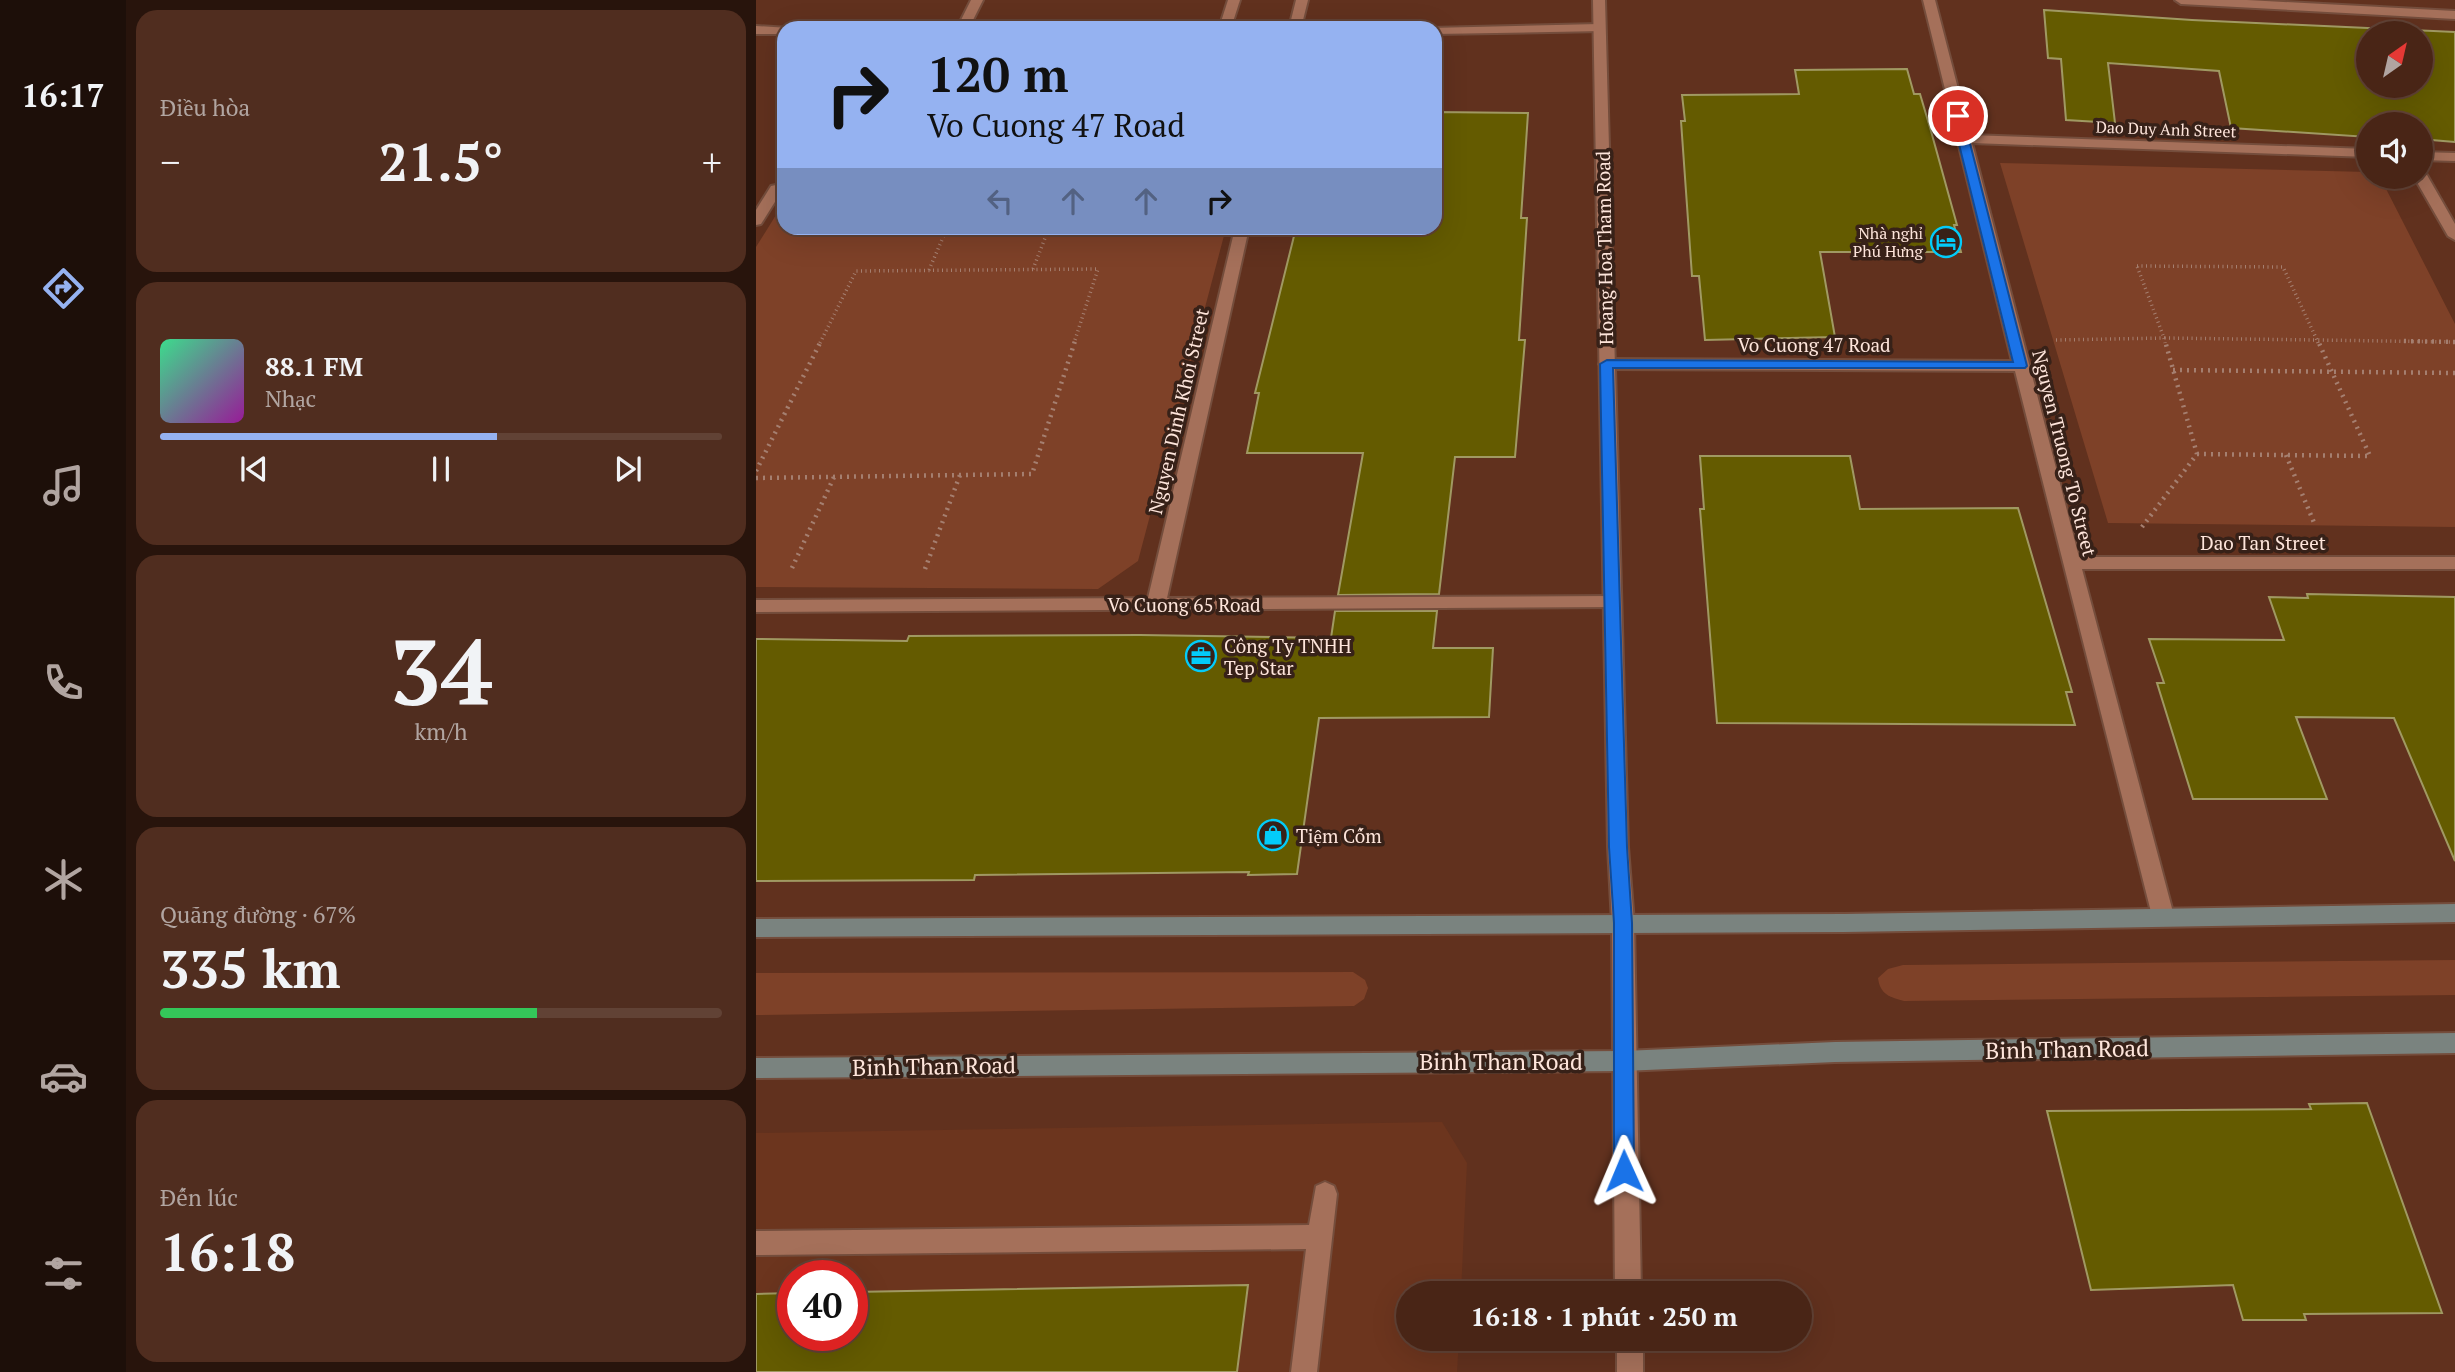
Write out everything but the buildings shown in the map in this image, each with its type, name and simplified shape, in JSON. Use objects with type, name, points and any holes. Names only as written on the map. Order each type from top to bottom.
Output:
[{"type":"main road","points":[[756,928],[1857,923],[2455,913]]},
{"type":"main road","name":"Binh Than Road","points":[[756,1068],[1623,1061],[1835,1052],[2455,1042]]},
{"type":"street","points":[[966,21],[977,0]]},
{"type":"street","points":[[1227,21],[1234,0]]},
{"type":"street","points":[[1298,21],[1302,0]]},
{"type":"street","name":"Hoang Hoa Tham Road","points":[[1599,0],[1612,602],[1623,923],[1628,1281]]},
{"type":"street","name":"Nguyen Truong To Street","points":[[1929,0],[2163,916]]},
{"type":"street","points":[[2181,0],[2280,3],[2455,15]]},
{"type":"street","points":[[1442,30],[1599,28]]},
{"type":"street","points":[[756,30],[777,30]]},
{"type":"street","name":"Dao Duy Anh Street","points":[[1963,139],[2356,153]]},
{"type":"street","points":[[2433,156],[2455,157]]},
{"type":"street","points":[[756,189],[777,189]]},
{"type":"street","points":[[2428,189],[2455,236]]},
{"type":"street","points":[[756,221],[777,193]]},
{"type":"street","name":"Nguyen Dinh Khoi Street","points":[[1156,604],[1240,235]]},
{"type":"street","name":"Vo Cuong 47 Road","points":[[1607,364],[2021,366]]},
{"type":"street","name":"Dao Tan Street","points":[[2071,563],[2455,563]]},
{"type":"street","name":"Vo Cuong 65 Road","points":[[756,606],[1612,602]]},
{"type":"street","points":[[1304,1372],[1325,1194]]},
{"type":"street","points":[[756,1243],[1320,1237]]},
{"type":"street","points":[[1630,1351],[1630,1372]]},
{"type":"path","points":[[929,270],[944,235]]},
{"type":"path","points":[[1033,269],[1046,235]]},
{"type":"path","points":[[2137,266],[2283,267],[2371,456],[2197,454],[2164,338],[2137,266]]},
{"type":"path","points":[[756,471],[856,271],[1098,269],[1032,474],[756,478]]},
{"type":"path","points":[[2044,340],[2164,338],[2455,342]]},
{"type":"path","points":[[2173,370],[2455,373]]},
{"type":"path","points":[[2141,528],[2197,454]]},
{"type":"path","points":[[2286,455],[2317,531]]},
{"type":"path","points":[[924,571],[960,475]]},
{"type":"path","points":[[790,574],[834,477]]},
{"type":"shaded area","points":[[2000,163],[2356,172],[2356,189],[2386,189],[2455,324],[2455,527],[2108,523]]},
{"type":"shaded area","points":[[776,215],[777,235],[1224,235],[1138,561],[1098,589],[756,587],[756,247]]},
{"type":"shaded area","points":[[2455,960],[2455,995],[1904,1001],[1886,994],[1878,978],[1888,969],[1903,965]]},
{"type":"shaded area","points":[[1353,972],[1365,980],[1368,988],[1364,999],[1354,1006],[756,1015],[756,973]]},
{"type":"shaded area","points":[[1442,1122],[1467,1163],[1462,1281],[1396,1281],[1396,1351],[1458,1351],[1457,1372],[756,1372],[756,1133]]},
{"type":"place","name":"Nhà nghỉ Phú Hưng","points":[[1946,242]]},
{"type":"place","name":"Công Ty TNHH Tep Star","points":[[1201,656]]},
{"type":"place","name":"Tiệm Cốm","points":[[1273,835]]},
{"type":"route","points":[[1624,1171],[1623,923],[1618,847],[1607,364],[2021,366],[1958,116]]}]
